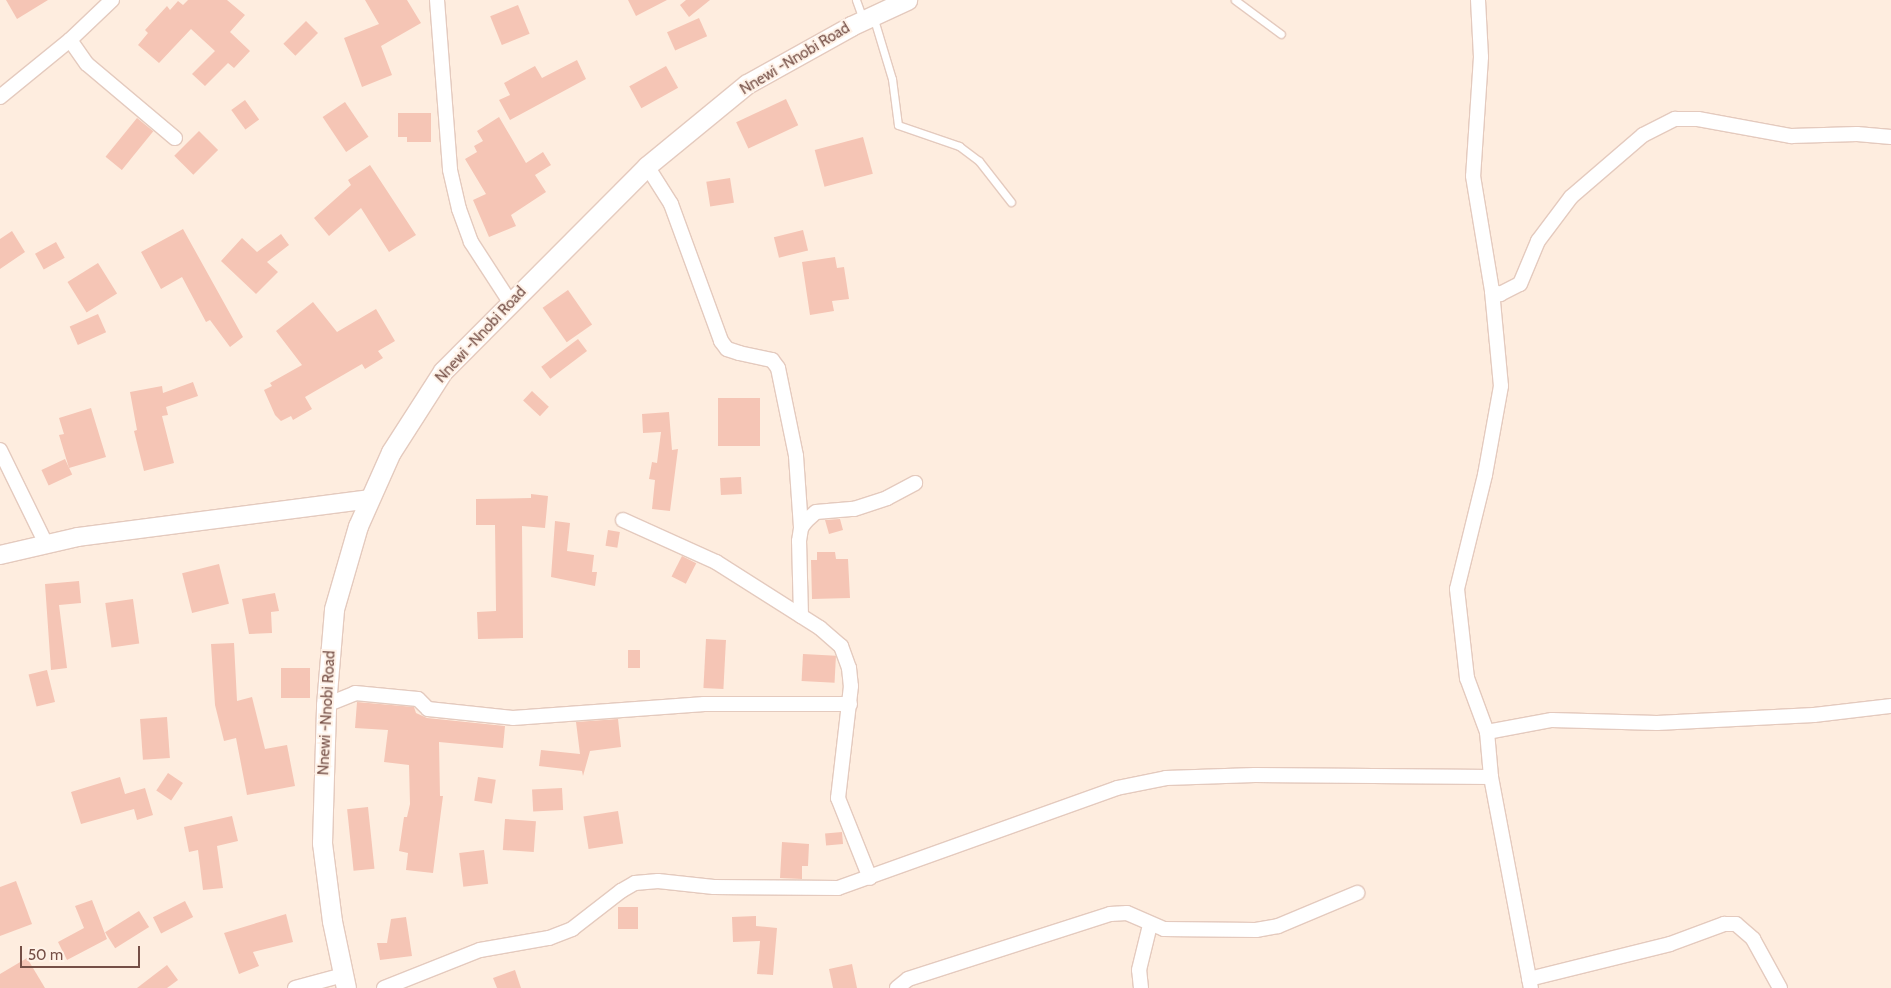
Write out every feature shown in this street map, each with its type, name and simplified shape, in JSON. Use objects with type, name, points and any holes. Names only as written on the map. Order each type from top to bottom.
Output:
[{"type":"main road","name":"Nnewi -Nnobi Road","points":[[345,981],[332,921],[322,843],[326,706],[334,609],[358,526],[391,452],[443,371],[647,166],[747,84],[868,18],[907,0]]},
{"type":"street","points":[[0,97],[70,40],[112,0]]},
{"type":"street","points":[[437,0],[450,170],[459,209],[471,242],[510,302]]},
{"type":"street","points":[[1478,0],[1481,57],[1474,176],[1492,291],[1501,386],[1485,475],[1457,589],[1467,678],[1487,732],[1491,777],[1530,983],[1670,944],[1724,924],[1736,924],[1753,939],[1780,988]]},
{"type":"street","points":[[70,40],[86,64],[175,138]]},
{"type":"street","points":[[1492,291],[1500,294],[1520,284],[1538,241],[1571,196],[1643,136],[1675,119],[1698,119],[1791,136],[1857,134],[1891,137]]},
{"type":"street","points":[[647,166],[671,204],[721,341],[728,349],[772,360],[778,368],[796,456],[801,528],[801,616]]},
{"type":"street","points":[[0,450],[46,544]]},
{"type":"street","points":[[801,528],[816,512],[854,509],[887,498],[915,483]]},
{"type":"street","points":[[0,554],[46,544],[206,518],[370,499]]},
{"type":"street","points":[[623,520],[716,562],[801,616],[841,646],[849,668],[850,704],[838,798],[870,878]]},
{"type":"street","points":[[326,706],[355,693],[418,699],[428,709],[513,718],[704,704],[850,704]]},
{"type":"street","points":[[1487,732],[1552,720],[1657,723],[1814,715],[1891,706]]},
{"type":"street","points":[[384,988],[480,950],[549,938],[572,929],[635,883],[658,881],[714,887],[838,888],[1117,788],[1166,778],[1255,775],[1491,777]]},
{"type":"street","points":[[899,987],[908,979],[1110,914],[1127,913],[1150,925],[1164,929],[1256,930],[1278,926],[1356,893]]},
{"type":"street","points":[[1141,988],[1139,970],[1150,925]]},
{"type":"street","points":[[294,988],[345,981]]},
{"type":"lane","points":[[856,0],[868,18],[892,79],[898,125],[958,146],[979,161],[1011,202]]},
{"type":"lane","points":[[1235,0],[1281,34]]},
{"type":"building","points":[[6,0],[48,0],[17,19]]},
{"type":"building","points":[[188,0],[227,0],[245,15],[230,32],[250,51],[234,68],[228,63],[205,86],[192,74],[215,51],[191,29],[159,63],[138,45],[148,33],[145,30],[167,6],[170,10],[178,1],[183,5]]},
{"type":"building","points":[[365,0],[407,0],[421,23],[381,46],[392,75],[362,87],[344,38],[379,24]]},
{"type":"building","points":[[628,0],[667,0],[636,16]]},
{"type":"building","points":[[686,0],[710,0],[689,17],[680,5]]},
{"type":"building","points":[[518,5],[530,34],[502,45],[490,16]]},
{"type":"building","points":[[699,18],[707,36],[675,51],[667,32]]},
{"type":"building","points":[[306,21],[318,33],[295,56],[283,44]]},
{"type":"building","points":[[577,60],[586,79],[510,120],[499,100],[510,95],[504,83],[535,66],[542,78]]},
{"type":"building","points":[[666,66],[678,88],[641,108],[629,86]]},
{"type":"building","points":[[786,99],[798,125],[748,149],[736,122]]},
{"type":"building","points":[[245,100],[259,119],[245,129],[231,110]]},
{"type":"building","points":[[345,102],[368,137],[346,152],[323,117]]},
{"type":"building","points":[[398,113],[431,113],[431,142],[407,142],[407,137],[398,137]]},
{"type":"building","points":[[499,117],[526,163],[543,152],[551,165],[535,175],[546,192],[511,215],[516,226],[489,237],[473,200],[486,194],[465,159],[477,152],[474,146],[483,141],[477,131]]},
{"type":"building","points":[[137,118],[153,131],[122,170],[106,157]]},
{"type":"building","points":[[199,131],[218,150],[193,175],[174,156]]},
{"type":"building","points":[[863,137],[873,174],[825,187],[815,150]]},
{"type":"building","points":[[370,165],[416,235],[389,252],[361,208],[329,236],[314,218],[351,185],[348,180]]},
{"type":"building","points":[[730,178],[734,203],[710,206],[706,182]]},
{"type":"building","points":[[183,229],[243,337],[230,347],[210,320],[206,322],[182,277],[161,289],[141,252]]},
{"type":"building","points":[[803,230],[808,250],[779,258],[774,237]]},
{"type":"building","points":[[12,231],[25,252],[0,269],[0,239]]},
{"type":"building","points":[[281,234],[289,245],[267,262],[278,272],[256,294],[221,261],[242,238],[257,252]]},
{"type":"building","points":[[56,242],[65,258],[44,269],[35,254]]},
{"type":"building","points":[[835,257],[837,268],[844,267],[849,299],[832,301],[834,311],[810,315],[802,262]]},
{"type":"building","points":[[98,263],[117,294],[87,313],[67,282]]},
{"type":"building","points":[[568,290],[592,324],[567,342],[543,308]]},
{"type":"building","points":[[313,302],[337,332],[376,309],[395,341],[378,351],[383,358],[365,369],[362,364],[305,397],[312,409],[293,420],[291,416],[281,421],[275,415],[264,390],[272,386],[270,383],[302,365],[276,331]]},
{"type":"building","points":[[98,314],[106,332],[78,345],[70,327]]},
{"type":"building","points":[[578,339],[587,351],[550,379],[541,367]]},
{"type":"building","points":[[193,382],[198,396],[166,407],[168,415],[162,416],[174,463],[144,471],[134,431],[137,430],[130,392],[162,386],[163,393]]},
{"type":"building","points":[[532,391],[549,407],[540,416],[523,401]]},
{"type":"building","points":[[718,398],[760,398],[760,446],[718,446]]},
{"type":"building","points":[[91,408],[106,457],[69,468],[59,435],[64,434],[59,418]]},
{"type":"building","points":[[669,412],[672,450],[678,449],[670,511],[652,509],[655,480],[649,479],[652,462],[657,463],[661,432],[643,433],[642,414]]},
{"type":"building","points":[[65,459],[72,474],[49,485],[41,470]]},
{"type":"building","points":[[741,477],[742,494],[721,495],[720,478]]},
{"type":"building","points":[[531,494],[548,496],[545,528],[522,526],[523,638],[478,639],[477,612],[496,611],[495,525],[476,525],[476,499],[531,498]]},
{"type":"building","points":[[840,519],[843,530],[829,534],[825,520]]},
{"type":"building","points":[[555,521],[570,523],[567,551],[594,555],[592,572],[597,572],[595,586],[551,577]]},
{"type":"building","points":[[608,530],[620,532],[617,548],[605,546]]},
{"type":"building","points":[[817,552],[835,552],[836,559],[848,559],[850,598],[812,599],[811,560],[817,560]]},
{"type":"building","points":[[682,556],[696,563],[686,584],[672,576]]},
{"type":"building","points":[[219,564],[229,604],[192,613],[182,573]]},
{"type":"building","points":[[79,581],[81,603],[59,605],[67,668],[51,670],[45,584]]},
{"type":"building","points":[[275,593],[279,611],[271,612],[272,633],[249,634],[242,599]]},
{"type":"building","points":[[133,599],[139,644],[112,647],[105,603]]},
{"type":"building","points":[[706,639],[726,640],[723,689],[703,688]]},
{"type":"building","points":[[234,643],[237,701],[252,697],[265,749],[287,745],[295,786],[247,795],[236,738],[224,741],[215,705],[211,644]]},
{"type":"building","points":[[628,650],[640,650],[640,668],[628,668]]},
{"type":"building","points":[[803,654],[836,656],[835,683],[802,681]]},
{"type":"building","points":[[281,668],[310,668],[310,698],[281,698]]},
{"type":"building","points":[[47,670],[55,702],[37,707],[29,675]]},
{"type":"building","points":[[357,702],[414,707],[416,713],[427,718],[505,726],[503,748],[439,742],[440,796],[443,796],[433,873],[406,870],[408,853],[399,851],[404,817],[407,817],[410,804],[409,765],[384,762],[388,730],[355,728]]},
{"type":"building","points":[[167,717],[170,758],[143,760],[140,719]]},
{"type":"building","points":[[618,719],[621,747],[590,751],[583,776],[582,771],[539,766],[541,750],[580,754],[576,722]]},
{"type":"building","points":[[168,773],[183,783],[171,800],[156,790]]},
{"type":"building","points":[[120,777],[125,794],[145,788],[153,815],[137,820],[134,809],[81,824],[71,792]]},
{"type":"building","points":[[478,777],[496,780],[492,804],[474,801]]},
{"type":"building","points":[[562,788],[563,810],[533,812],[532,790]]},
{"type":"building","points":[[368,807],[374,869],[354,871],[347,809]]},
{"type":"building","points":[[618,811],[623,844],[589,849],[583,816]]},
{"type":"building","points":[[232,816],[238,841],[217,846],[223,888],[203,890],[198,850],[189,852],[184,827]]},
{"type":"building","points":[[505,819],[536,821],[534,852],[503,850]]},
{"type":"building","points":[[842,832],[843,844],[826,845],[825,833]]},
{"type":"building","points":[[782,842],[809,844],[808,866],[802,866],[802,879],[780,878]]},
{"type":"building","points":[[484,850],[488,884],[463,887],[459,853]]},
{"type":"building","points":[[16,881],[32,924],[0,936],[0,887]]},
{"type":"building","points":[[92,900],[107,939],[67,960],[58,942],[84,928],[75,906]]},
{"type":"building","points":[[185,901],[193,917],[161,933],[153,917]]},
{"type":"building","points":[[618,907],[638,907],[638,929],[618,929]]},
{"type":"building","points":[[139,911],[149,927],[115,948],[105,932]]},
{"type":"building","points":[[286,914],[293,942],[253,952],[259,966],[239,974],[224,933]]},
{"type":"building","points":[[756,916],[756,926],[777,928],[773,975],[757,974],[760,941],[733,942],[732,917]]},
{"type":"building","points":[[406,917],[412,956],[380,960],[377,943],[387,943],[391,919]]},
{"type":"building","points":[[27,958],[45,988],[0,988],[0,974]]},
{"type":"building","points":[[852,964],[857,988],[833,988],[829,969]]},
{"type":"building","points":[[167,965],[178,980],[167,988],[137,988]]},
{"type":"building","points":[[515,970],[521,988],[497,988],[493,978]]}]
